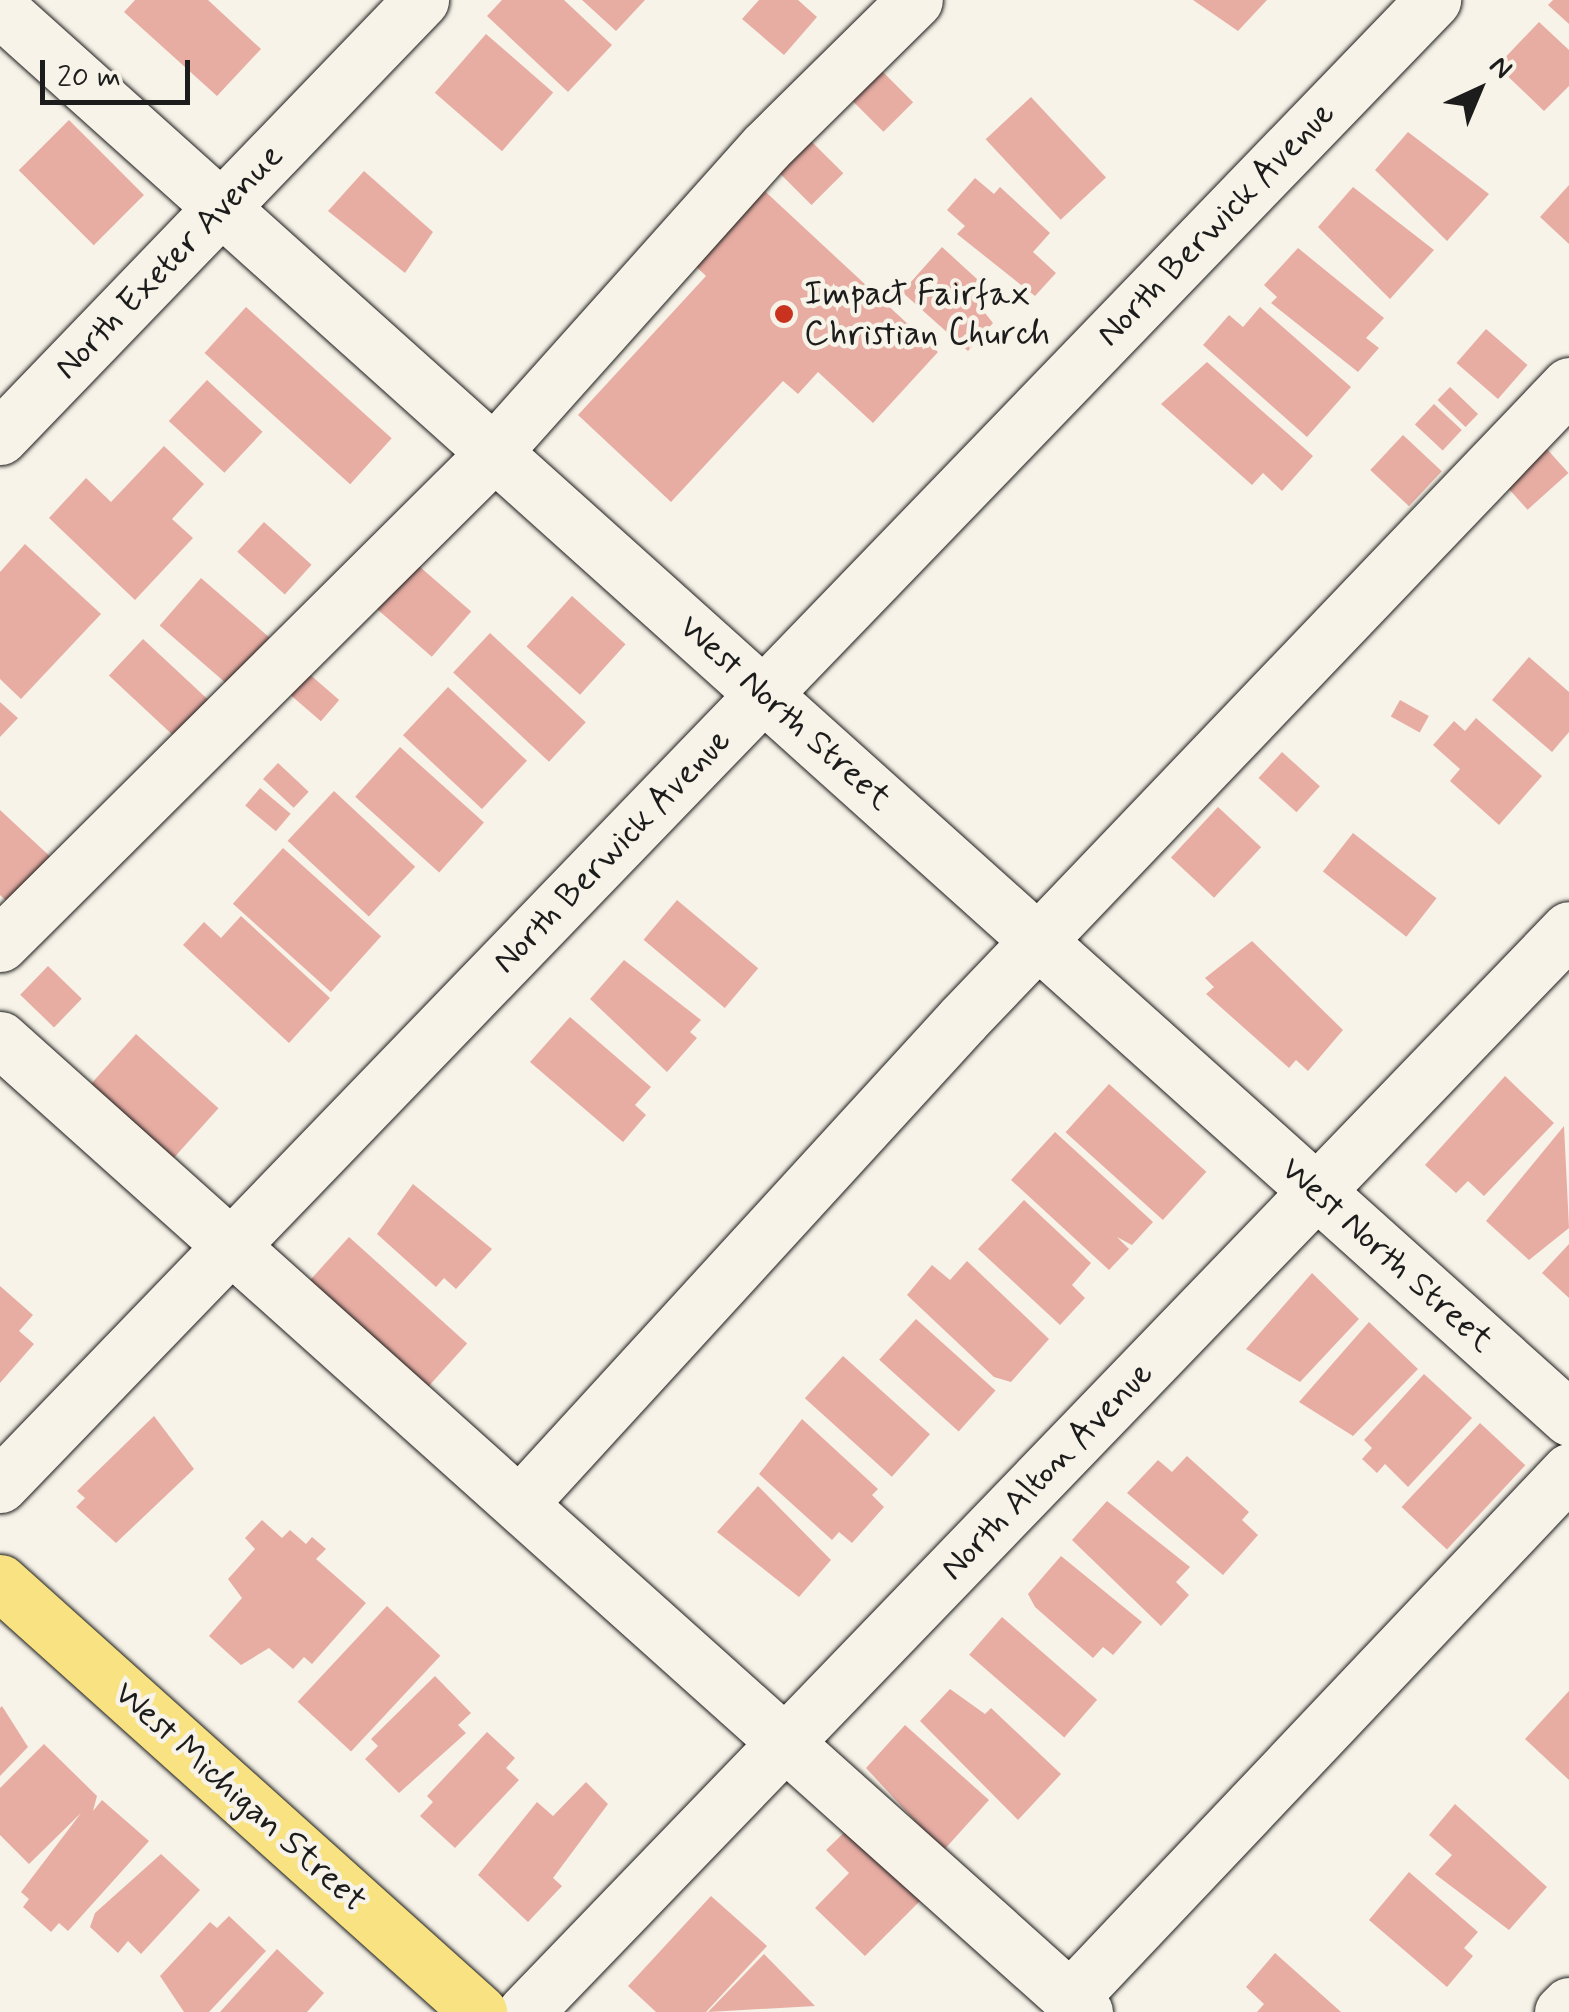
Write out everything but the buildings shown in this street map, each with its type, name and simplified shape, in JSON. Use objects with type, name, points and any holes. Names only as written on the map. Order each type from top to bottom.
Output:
[{"type":"main road","name":"West Michigan Street","points":[[0,1582],[479,2012]]},
{"type":"street","name":"North Exeter Avenue","points":[[0,437],[422,0]]},
{"type":"street","points":[[0,944],[494,452],[766,146],[915,0]]},
{"type":"street","name":"North Berwick Avenue","points":[[0,1486],[1433,0]]},
{"type":"street","name":"West North Street","points":[[0,9],[1569,1418]]},
{"type":"street","points":[[520,1503],[1569,385]]},
{"type":"street","name":"North Alton Avenue","points":[[525,2012],[1317,1191],[1562,951]]},
{"type":"street","points":[[0,1039],[228,1249],[788,1740],[1078,2005],[1569,1471]]},
{"type":"street","points":[[1562,2012],[1569,2004]]},
{"type":"place","name":"Impact Fairfax Christian Church","points":[[784,314]]}]
